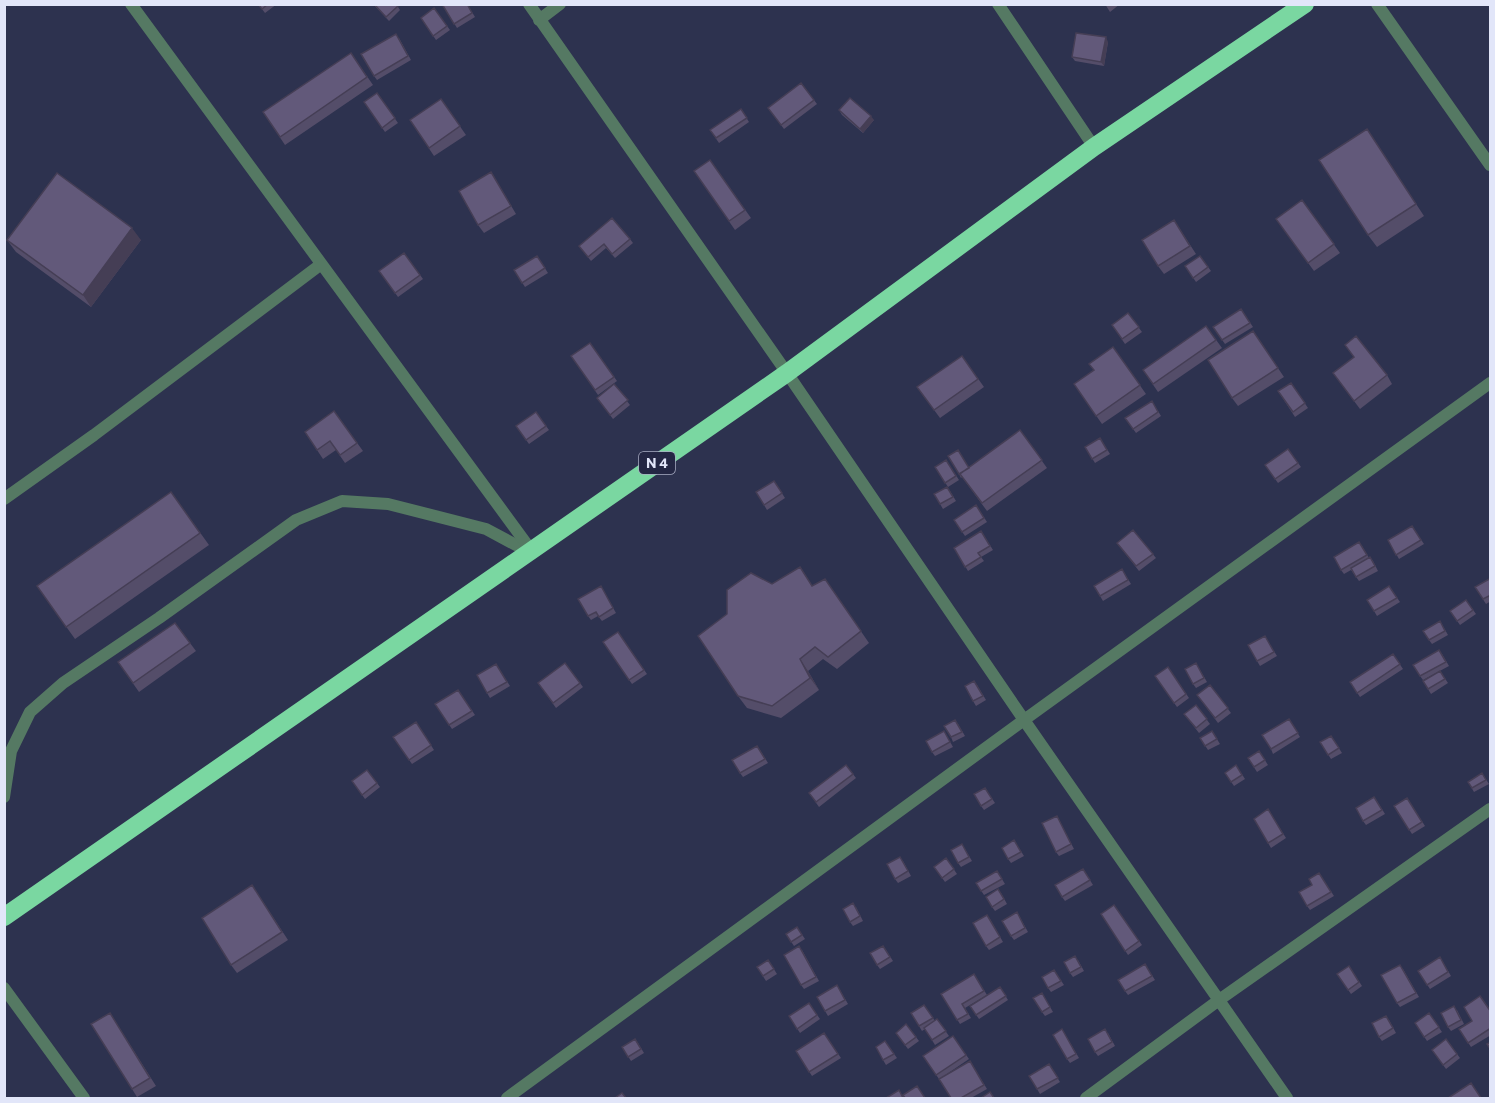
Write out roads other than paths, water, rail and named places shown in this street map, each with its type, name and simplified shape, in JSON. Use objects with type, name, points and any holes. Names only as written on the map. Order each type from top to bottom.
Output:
[{"type":"highway","name":"N 4","points":[[4,917],[787,373],[1094,147],[1305,4]]},
{"type":"street","points":[[131,4],[530,551]]},
{"type":"street","points":[[529,4],[787,373],[1024,720],[1287,1098]]},
{"type":"street","points":[[539,20],[560,4]]},
{"type":"street","points":[[998,4],[1094,147]]},
{"type":"street","points":[[1377,4],[1491,165]]},
{"type":"street","points":[[4,499],[94,435],[320,265]]},
{"type":"street","points":[[507,1098],[1024,720],[1491,383]]},
{"type":"street","points":[[4,797],[11,751],[30,712],[63,683],[159,618],[296,519],[342,501],[388,504],[486,529],[530,551]]},
{"type":"street","points":[[1086,1098],[1219,1000],[1491,809]]},
{"type":"street","points":[[4,988],[84,1098]]}]
